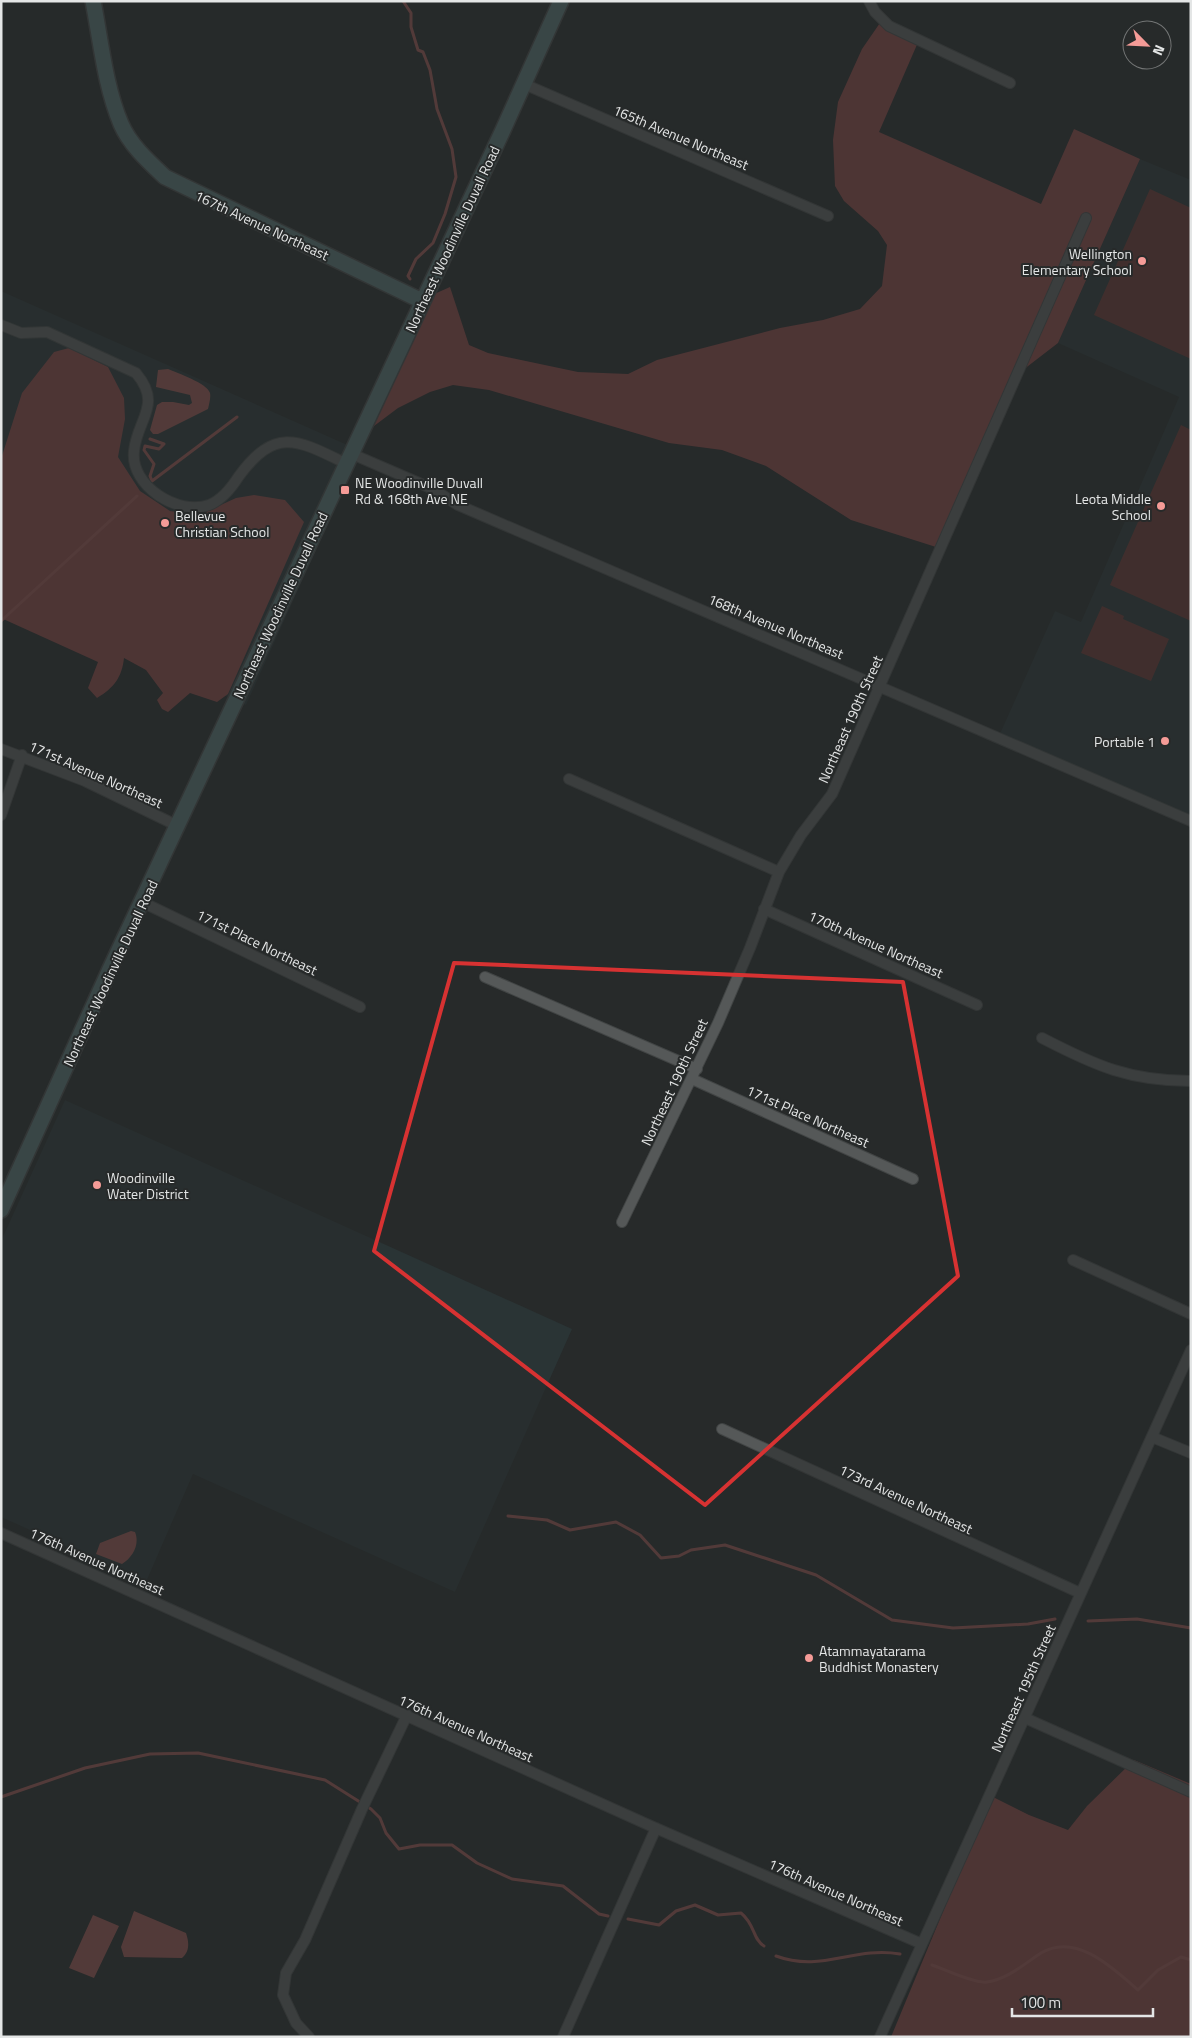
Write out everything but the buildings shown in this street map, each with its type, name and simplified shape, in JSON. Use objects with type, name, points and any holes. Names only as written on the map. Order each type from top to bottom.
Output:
[{"type":"main road","name":"167th Avenue Northeast","points":[[93,1],[110,88],[122,125],[143,156],[165,177],[422,301]]},
{"type":"main road","name":"Northeast Woodinville Duvall Road","points":[[1,1210],[142,902],[561,1]]},
{"type":"street","points":[[869,1],[875,12],[889,26],[1010,83]]},
{"type":"street","name":"165th Avenue Northeast","points":[[524,84],[828,216]]},
{"type":"street","name":"Northeast 190th Street","points":[[622,1222],[697,1069],[746,956],[779,872],[801,835],[832,794],[1086,218]]},
{"type":"street","name":"168th Avenue Northeast","points":[[1,324],[21,333],[47,332],[136,373],[145,383],[149,397],[148,412],[134,450],[134,461],[148,484],[170,502],[195,508],[212,504],[224,495],[252,460],[276,443],[287,441],[300,443],[433,489],[458,505],[1191,821]]},
{"type":"street","name":"171st Avenue Northeast","points":[[1,749],[22,755],[85,781],[178,826]]},
{"type":"street","points":[[1,815],[22,755]]},
{"type":"street","points":[[569,779],[779,872]]},
{"type":"street","name":"171st Place Northeast","points":[[142,902],[360,1008]]},
{"type":"street","name":"170th Avenue Northeast","points":[[764,909],[977,1005]]},
{"type":"street","points":[[485,977],[697,1069]]},
{"type":"street","points":[[1042,1038],[1122,1074],[1152,1080],[1191,1081]]},
{"type":"street","name":"171st Place Northeast","points":[[692,1079],[913,1178]]},
{"type":"street","points":[[1073,1260],[1191,1314]]},
{"type":"street","name":"Northeast 195th Street","points":[[880,2037],[1191,1350]]},
{"type":"street","name":"173rd Avenue Northeast","points":[[722,1429],[1080,1593]]},
{"type":"street","points":[[1152,1436],[1191,1453]]},
{"type":"street","name":"176th Avenue Northeast","points":[[1,1534],[656,1828],[922,1944]]},
{"type":"street","points":[[308,2037],[296,2024],[283,1995],[286,1973],[308,1931],[367,1798],[407,1715]]},
{"type":"street","points":[[1025,1718],[1191,1792]]},
{"type":"street","points":[[563,2037],[656,1828]]},
{"type":"highlighted area","points":[[454,963],[903,982],[958,1276],[705,1505],[374,1251]]},
{"type":"shaded area","points":[[882,20],[919,40],[879,132],[1041,204],[1074,129],[1140,159],[1058,343],[1019,373],[936,547],[851,520],[766,466],[722,450],[669,443],[489,390],[453,385],[430,392],[398,408],[370,429],[432,295],[450,287],[469,345],[488,353],[578,372],[628,374],[657,360],[780,328],[823,320],[860,309],[882,286],[887,245],[878,231],[844,201],[835,186],[833,140],[838,102],[862,49]]},
{"type":"shaded area","name":"Leota Middle School","points":[[1140,159],[1191,180],[1191,822],[998,738],[1055,611],[1081,622],[1179,397],[1058,343]]},
{"type":"shaded area","points":[[1150,189],[1191,208],[1191,359],[1094,315]]},
{"type":"shaded area","name":"Bellevue Christian School","points":[[1,291],[361,451],[246,705],[1,596]]},
{"type":"shaded area","name":"Bellevue Christian School","points":[[69,348],[108,367],[124,398],[125,419],[118,457],[140,491],[170,511],[199,515],[236,498],[254,495],[285,500],[304,522],[228,694],[217,702],[190,693],[168,712],[162,709],[157,700],[163,693],[146,670],[124,658],[116,681],[97,698],[88,688],[98,662],[1,618],[1,459],[22,393],[54,352]]},
{"type":"shaded area","points":[[168,369],[198,382],[208,389],[210,401],[208,409],[158,434],[153,434],[150,430],[157,405],[162,402],[189,405],[192,403],[190,395],[156,387],[158,370]]},
{"type":"shaded area","points":[[1181,425],[1191,430],[1191,621],[1110,585]]},
{"type":"shaded area","points":[[1102,606],[1124,616],[1123,619],[1169,639],[1151,681],[1081,653]]},
{"type":"shaded area","points":[[65,1100],[572,1329],[455,1592],[193,1474],[146,1582],[1,1517],[1,1241]]},
{"type":"shaded area","points":[[131,1531],[135,1532],[136,1546],[129,1558],[122,1564],[96,1554],[100,1543]]},
{"type":"shaded area","points":[[1134,1760],[1191,1784],[1191,2037],[891,2037],[991,1796],[1029,1815],[1068,1830],[1087,1806]]},
{"type":"shaded area","points":[[134,1911],[186,1933],[188,1946],[185,1955],[182,1958],[124,1957],[121,1947]]},
{"type":"shaded area","points":[[93,1915],[119,1926],[94,1978],[69,1968]]},
{"type":"waterway","points":[[403,1],[411,13],[411,27],[418,50],[423,52],[430,70],[437,109],[452,149],[456,177],[445,214],[433,243],[416,259],[408,276],[410,279]]},
{"type":"waterway","points":[[150,439],[164,444],[159,449],[145,446],[144,450],[154,464],[150,476],[152,481],[237,417]]},
{"type":"waterway","points":[[1,621],[137,496]]},
{"type":"waterway","points":[[508,1516],[547,1520],[570,1530],[616,1522],[640,1535],[661,1558],[679,1556],[691,1550],[725,1545],[816,1575],[892,1620],[953,1628],[1028,1624],[1055,1619]]},
{"type":"waterway","points":[[1088,1621],[1137,1619],[1191,1628]]},
{"type":"waterway","points":[[1,1797],[85,1768],[150,1754],[198,1753],[325,1780],[371,1809],[380,1818],[386,1833],[399,1849],[420,1845],[452,1845],[477,1863],[512,1879],[563,1886],[599,1914],[608,1916]]},
{"type":"waterway","points":[[628,1919],[659,1925],[676,1911],[695,1905],[718,1915],[741,1913],[746,1917],[758,1940],[764,1946]]},
{"type":"waterway","points":[[932,1965],[967,1979],[987,1982],[1002,1978],[1041,1953],[1054,1948],[1067,1947],[1093,1955],[1106,1963],[1138,1990],[1158,1970],[1181,1957],[1191,1960]]},
{"type":"waterway","points":[[776,1956],[808,1962],[867,1953],[900,1954]]},
{"type":"place","name":"Wellington Elementary School","points":[[1142,261]]},
{"type":"place","name":"NE Woodinville Duvall Rd & 168th Ave NE","points":[[345,490]]},
{"type":"place","name":"Leota Middle School","points":[[1161,506]]},
{"type":"place","name":"Bellevue Christian School","points":[[165,523]]},
{"type":"place","name":"Portable 1","points":[[1165,741]]},
{"type":"place","name":"Woodinville Water District","points":[[97,1185]]},
{"type":"place","name":"Atammayatarama Buddhist Monastery","points":[[809,1658]]}]
